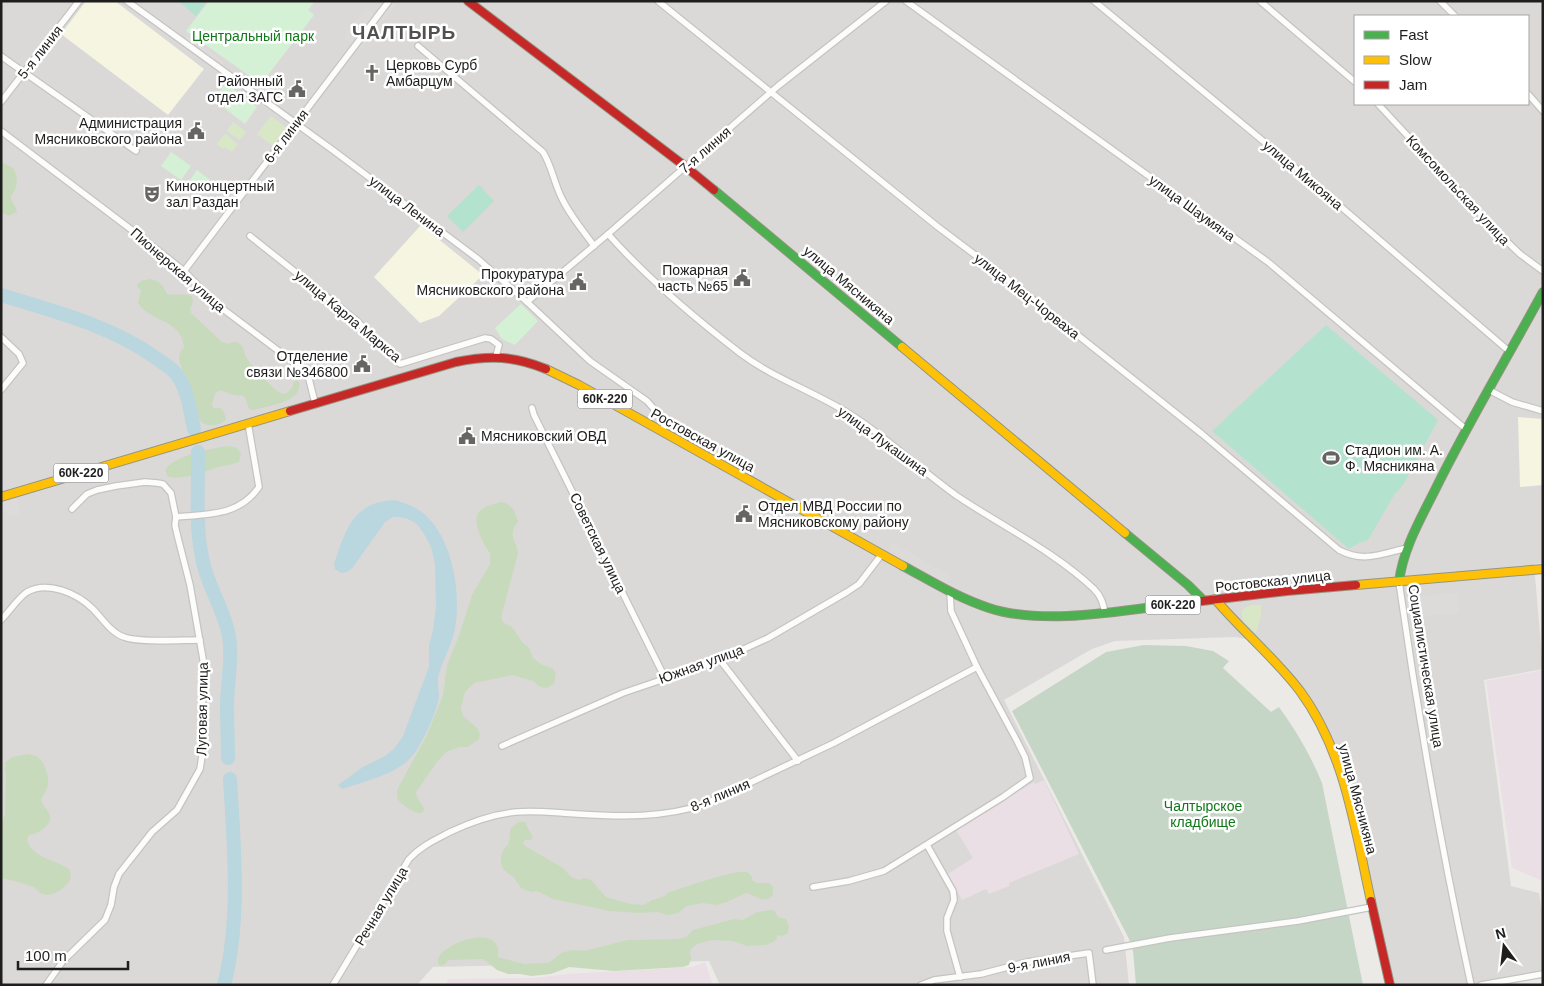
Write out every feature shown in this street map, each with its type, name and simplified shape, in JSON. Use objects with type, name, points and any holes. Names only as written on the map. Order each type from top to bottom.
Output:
[{"type":"street","name":"5-я линия","points":[[1,102],[79,1]]},
{"type":"street","name":"улица Ленина","points":[[127,1],[316,138],[478,259],[528,302],[590,361],[647,400],[663,419],[663,432]]},
{"type":"street","name":"6-я линия","points":[[184,271],[389,1]]},
{"type":"street","name":"улица Мясникяна","points":[[468,1],[686,167],[1204,600]]},
{"type":"street","name":"улица Мец-Чорваха","points":[[658,1],[938,227],[1011,282],[1202,434],[1338,550],[1355,558],[1366,558],[1407,548]]},
{"type":"street","name":"7-я линия","points":[[528,302],[772,92],[886,1]]},
{"type":"street","name":"улица Шаумяна","points":[[906,1],[1268,262],[1467,430]]},
{"type":"street","name":"улица Микояна","points":[[1094,1],[1297,170],[1510,352]]},
{"type":"street","points":[[1260,1],[1354,81]]},
{"type":"street","points":[[1440,1],[1454,15]]},
{"type":"street","points":[[418,46],[543,152],[552,168],[559,192],[594,246]]},
{"type":"street","points":[[1,56],[136,151]]},
{"type":"street","points":[[1529,95],[1543,111]]},
{"type":"street","name":"Комсомольская улица","points":[[1379,105],[1497,232],[1520,254],[1543,271]]},
{"type":"street","name":"Пионерская улица","points":[[1,131],[184,271],[214,303],[296,364],[309,379],[315,403]]},
{"type":"street","name":"улица Лукашина","points":[[608,234],[647,273],[741,354],[791,384],[836,406],[955,494],[1066,566],[1095,590],[1102,600],[1105,612]]},
{"type":"street","name":"улица Карла Маркса","points":[[250,236],[357,321],[400,364],[485,338],[491,339],[499,345],[496,356]]},
{"type":"street","name":"Социалистическая улица","points":[[1471,985],[1446,864],[1412,671],[1399,582],[1400,571],[1407,548],[1437,486],[1543,292]]},
{"type":"street","points":[[1,337],[19,354],[23,363],[1,390]]},
{"type":"street","name":"Ростовская улица","points":[[1,497],[456,362],[472,358],[496,356],[525,361],[555,373],[950,592],[989,608],[1020,615],[1052,616],[1105,612],[1287,591],[1543,569]]},
{"type":"street","points":[[1489,390],[1512,402],[1543,411]]},
{"type":"street","name":"Советская улица","points":[[532,408],[665,678]]},
{"type":"street","points":[[176,517],[233,510],[249,500],[259,488],[248,423]]},
{"type":"street","name":"Луговая улица","points":[[46,985],[63,961],[105,920],[119,874],[152,832],[177,810],[200,769],[203,750],[204,672],[190,585],[176,534],[176,517],[171,493],[164,484],[145,482],[96,490],[88,494],[72,509]]},
{"type":"street","name":"Южная улица","points":[[502,746],[592,705],[720,660],[768,638],[833,602],[859,584],[882,554]]},
{"type":"street","points":[[1,620],[28,592],[48,588],[68,592],[85,602],[114,631],[124,638],[142,640],[200,640]]},
{"type":"street","points":[[813,887],[849,881],[884,872],[1030,778],[1025,757],[1018,741],[977,667],[951,611],[950,592]]},
{"type":"street","name":"улица Мясникяна","points":[[1216,599],[1231,619],[1275,662],[1298,688],[1320,722],[1332,748],[1344,783],[1390,985]]},
{"type":"street","points":[[720,660],[798,760]]},
{"type":"street","name":"8-я линия","points":[[440,837],[487,818],[517,812],[535,811],[628,816],[681,811],[705,804],[798,760],[977,667]]},
{"type":"street","name":"Речная улица","points":[[333,985],[409,859],[417,850],[440,837]]},
{"type":"street","points":[[926,845],[953,891],[954,900],[946,925],[960,977]]},
{"type":"street","points":[[1106,950],[1170,938],[1298,921],[1372,907]]},
{"type":"street","name":"9-я линия","points":[[921,985],[934,980],[981,974],[1026,962],[1089,953],[1093,985]]},
{"type":"street","points":[[1481,985],[1543,974]]},
{"type":"shaded area","points":[[1,1],[1543,1],[1543,563],[1534,564],[1543,669],[1484,680],[1511,886],[1539,893],[1543,918],[1543,970],[1479,985],[1390,985],[1344,783],[1310,705],[1252,640],[1235,637],[1115,641],[1092,649],[1004,700],[1124,937],[1129,985],[720,985],[709,961],[433,967],[417,985],[1,985]]},
{"type":"shaded area","points":[[86,1],[115,1],[204,69],[168,115],[61,34]]},
{"type":"shaded area","points":[[391,1],[399,1],[361,50],[356,46]]},
{"type":"shaded area","points":[[366,8],[375,14],[352,44],[343,37]]},
{"type":"shaded area","points":[[187,35],[225,62],[221,67],[184,40]]},
{"type":"shaded area","points":[[421,225],[483,275],[439,316],[420,323],[374,277]]},
{"type":"shaded area","points":[[1518,417],[1543,419],[1543,485],[1520,487]]},
{"type":"shaded area","points":[[16,497],[21,514],[13,516],[1,510],[1,501]]},
{"type":"shaded area","points":[[892,542],[952,577],[947,585],[888,550]]},
{"type":"shaded area","points":[[1457,593],[1459,613],[1409,617],[1407,598]]},
{"type":"shaded area","points":[[1543,670],[1543,881],[1512,868],[1486,681]]},
{"type":"shaded area","points":[[1044,780],[1079,854],[1009,883],[1009,886],[989,894],[986,889],[962,900],[948,874],[973,858],[956,830],[1034,782],[1035,784]]},
{"type":"shaded area","points":[[705,962],[713,985],[446,985],[448,979],[534,978],[568,974],[692,967]]},
{"type":"green space","points":[[178,1],[207,1],[196,16]]},
{"type":"green space","name":"Центральный парк","points":[[209,1],[315,1],[308,10],[314,15],[261,84],[186,31]]},
{"type":"green space","points":[[226,83],[257,107],[245,124],[219,104],[225,96],[220,91]]},
{"type":"green space","points":[[271,116],[287,128],[273,146],[257,134]]},
{"type":"green space","points":[[233,122],[246,132],[240,140],[227,131]]},
{"type":"green space","points":[[225,134],[238,144],[232,152],[225,147],[223,149],[217,144]]},
{"type":"green space","points":[[171,152],[191,166],[181,180],[161,166]]},
{"type":"green space","points":[[1,160],[13,168],[17,179],[11,196],[17,212],[8,216],[1,212]]},
{"type":"green space","points":[[197,170],[210,180],[199,193],[187,184]]},
{"type":"green space","points":[[479,185],[494,201],[463,232],[447,216]]},
{"type":"green space","points":[[155,280],[160,284],[167,294],[190,296],[193,302],[190,309],[191,313],[222,342],[228,344],[232,342],[239,343],[254,368],[281,393],[288,392],[296,380],[299,382],[299,389],[296,394],[290,399],[275,405],[250,410],[244,396],[218,391],[215,393],[212,404],[213,408],[223,411],[226,418],[225,421],[214,425],[201,422],[196,413],[179,360],[180,352],[184,347],[182,337],[177,330],[148,313],[138,303],[141,290],[137,285],[141,281]]},
{"type":"green space","points":[[521,304],[538,321],[515,345],[502,339],[495,328]]},
{"type":"green space","name":"Стадион им. А. Ф. Мясникяна","points":[[1326,325],[1438,420],[1403,485],[1394,495],[1368,540],[1349,549],[1212,431]]},
{"type":"green space","points":[[230,446],[237,448],[241,453],[239,462],[188,476],[168,477],[165,470],[176,460],[205,450]]},
{"type":"green space","points":[[501,502],[511,507],[516,515],[518,522],[513,531],[513,537],[518,553],[501,618],[504,623],[512,627],[523,643],[529,648],[533,658],[553,669],[556,674],[554,684],[547,688],[540,687],[533,681],[512,675],[474,683],[465,692],[461,708],[463,716],[477,728],[480,734],[479,739],[468,747],[459,747],[446,752],[437,762],[416,792],[424,810],[422,813],[415,812],[399,801],[397,790],[427,735],[443,695],[447,665],[472,595],[490,564],[490,553],[477,527],[477,516],[484,508]]},
{"type":"green space","points":[[1251,605],[1261,605],[1261,615],[1256,633],[1245,623],[1242,617],[1243,609]]},
{"type":"green space","name":"Чалтырское кладбище","points":[[1144,645],[1186,646],[1213,651],[1229,661],[1223,668],[1271,712],[1279,707],[1292,725],[1322,783],[1363,985],[1136,985],[1133,951],[1129,939],[1012,711],[1106,652]]},
{"type":"green space","points":[[28,754],[39,758],[46,770],[48,784],[41,799],[50,817],[44,828],[37,833],[29,835],[27,840],[39,855],[65,867],[71,873],[70,880],[66,885],[59,891],[48,895],[42,894],[35,888],[13,881],[3,879],[1,882],[1,826],[5,815],[6,762],[12,757]]},
{"type":"green space","points":[[519,822],[525,822],[533,838],[525,840],[523,843],[525,846],[563,868],[571,877],[579,880],[585,878],[591,880],[606,897],[630,904],[644,905],[665,896],[669,892],[731,873],[741,872],[747,872],[751,875],[753,881],[757,883],[769,883],[773,887],[773,895],[770,898],[763,899],[746,893],[716,905],[702,903],[687,906],[678,913],[668,915],[658,912],[610,911],[553,899],[537,891],[531,892],[521,888],[513,876],[506,872],[502,866],[501,859],[503,851],[509,842],[510,830]]},
{"type":"green space","points":[[775,911],[778,917],[786,919],[789,927],[788,933],[782,936],[777,935],[777,939],[766,945],[747,946],[733,941],[712,940],[697,944],[690,953],[689,965],[683,967],[614,971],[569,967],[551,974],[531,976],[508,974],[497,970],[483,959],[448,960],[446,964],[442,965],[439,965],[438,961],[443,952],[450,947],[459,942],[479,937],[494,941],[498,948],[498,957],[524,964],[546,963],[561,953],[572,950],[584,951],[628,940],[678,939],[686,937],[693,930],[734,919],[743,920],[757,912]]},
{"type":"water","points":[[395,500],[410,505],[423,513],[439,532],[445,545],[454,574],[456,590],[457,605],[454,633],[438,677],[439,696],[436,710],[417,750],[398,768],[342,789],[338,785],[363,767],[385,756],[394,749],[403,736],[429,667],[429,646],[436,607],[435,564],[431,547],[417,524],[408,519],[393,517],[385,522],[353,567],[347,572],[341,573],[335,569],[334,564],[353,520],[369,506]]},
{"type":"waterway","points":[[1,295],[101,328],[139,347],[170,368],[175,372],[184,387],[194,429]]},
{"type":"waterway","points":[[198,452],[198,524],[201,552],[207,575],[227,628],[230,645],[227,705],[228,758]]},
{"type":"waterway","points":[[224,985],[233,935],[235,882],[230,779]]},
{"type":"traffic: fast","points":[[714,190],[902,347]]},
{"type":"traffic: fast","points":[[1399,582],[1408,546],[1424,512],[1461,440],[1543,292]]},
{"type":"traffic: fast","points":[[1125,533],[1188,585],[1203,600]]},
{"type":"traffic: fast","points":[[903,566],[966,599],[1009,613],[1031,616],[1078,616],[1168,605]]},
{"type":"traffic: slow","points":[[902,347],[1125,533]]},
{"type":"traffic: slow","points":[[546,369],[579,385],[903,566]]},
{"type":"traffic: slow","points":[[1,497],[290,411]]},
{"type":"traffic: slow","points":[[1356,585],[1543,569]]},
{"type":"traffic: slow","points":[[1215,599],[1300,691],[1328,739],[1346,792],[1371,901]]},
{"type":"traffic: jam","points":[[468,1],[714,190]]},
{"type":"traffic: jam","points":[[290,411],[456,362],[480,358],[512,359],[546,369]]},
{"type":"traffic: jam","points":[[1168,605],[1356,585]]},
{"type":"traffic: jam","points":[[1371,901],[1390,985]]},
{"type":"place","name":"Церковь Сурб Амбарцум","points":[[372,73]]},
{"type":"place","name":"Районный отдел ЗАГС","points":[[297,89]]},
{"type":"place","name":"Администрация Мясниковского района","points":[[196,131]]},
{"type":"place","name":"Киноконцертный зал Раздан","points":[[152,194]]},
{"type":"place","name":"Пожарная часть №65","points":[[742,278]]},
{"type":"place","name":"Прокуратура Мясниковского района","points":[[578,282]]},
{"type":"place","name":"Отделение связи №346800","points":[[362,364]]},
{"type":"place","name":"Мясниковский ОВД","points":[[467,436]]},
{"type":"place","name":"Стадион им. А. Ф. Мясникяна","points":[[1331,458]]},
{"type":"place","name":"Отдел МВД России по Мясниковскому району","points":[[744,514]]},
{"type":"district","name":"ЧАЛТЫРЬ","points":[[404,32]]}]
